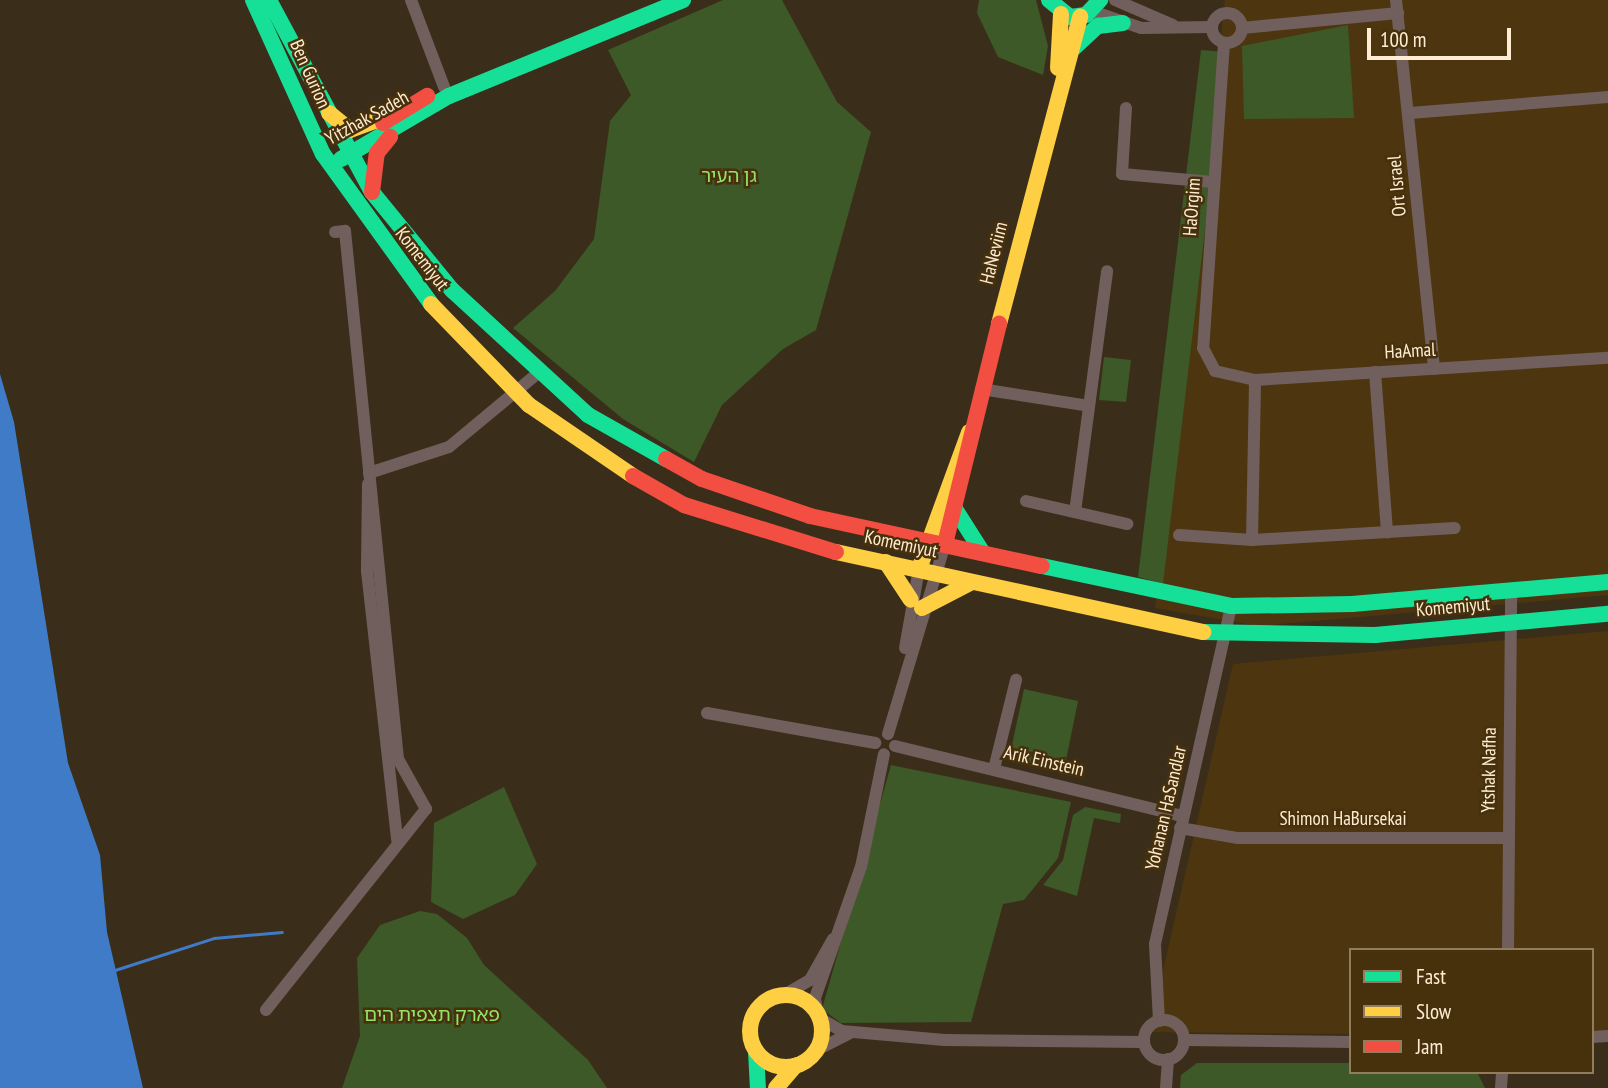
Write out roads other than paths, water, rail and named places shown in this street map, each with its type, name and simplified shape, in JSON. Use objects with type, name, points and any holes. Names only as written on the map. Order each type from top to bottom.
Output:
[{"type":"main road","name":"Ben Gurion","points":[[253,0],[329,164]]},
{"type":"main road","name":"Ben Gurion","points":[[269,0],[311,88],[347,152]]},
{"type":"main road","name":"Yitzhak Sadeh","points":[[329,164],[444,87],[658,0]]},
{"type":"main road","name":"Yitzhak Sadeh","points":[[401,118],[683,0]]},
{"type":"main road","points":[[1049,0],[1061,15],[1091,10]]},
{"type":"main road","name":"HaNeviim","points":[[919,569],[955,509],[981,389],[1057,88],[1070,52],[1091,10]]},
{"type":"main road","name":"HaNeviim","points":[[1057,88],[1061,15]]},
{"type":"main road","points":[[1070,52],[1091,30],[1123,23]]},
{"type":"main road","points":[[311,88],[349,130],[401,118]]},
{"type":"main road","points":[[372,192],[377,153],[401,118]]},
{"type":"main road","name":"Komemiyut","points":[[347,152],[372,192],[453,290],[537,373],[588,415],[702,479],[810,516],[1231,606],[1352,604],[1608,582]]},
{"type":"main road","name":"Komemiyut","points":[[329,164],[412,284],[515,393],[589,451],[684,505],[886,562],[1116,617],[1228,636],[1376,635],[1608,614]]},
{"type":"main road","name":"HaNeviim","points":[[937,542],[938,511],[972,427]]},
{"type":"main road","points":[[955,509],[962,529],[983,551]]},
{"type":"main road","points":[[899,534],[938,511]]},
{"type":"main road","points":[[886,562],[916,604],[973,582]]},
{"type":"main road","points":[[758,1088],[756,1051],[750,1033],[756,1012],[784,995],[803,998],[819,1015],[817,1050],[796,1065],[776,1088]]},
{"type":"main road","points":[[756,1051],[772,1064],[796,1065]]},
{"type":"street","points":[[411,0],[444,87]]},
{"type":"street","points":[[1115,0],[1140,16],[1183,27]]},
{"type":"street","points":[[1211,27],[1226,6],[1242,28]]},
{"type":"street","points":[[1242,28],[1397,6]]},
{"type":"street","name":"Ort Israel","points":[[1397,6],[1434,369]]},
{"type":"street","points":[[1091,10],[1123,23],[1211,27]]},
{"type":"street","points":[[1211,27],[1224,43],[1236,40],[1242,28]]},
{"type":"street","name":"HaOrgim","points":[[1215,371],[1203,348],[1224,43]]},
{"type":"street","points":[[1410,113],[1608,97]]},
{"type":"street","points":[[1126,108],[1122,174],[1213,182]]},
{"type":"street","points":[[266,1010],[321,948],[397,840],[421,819],[425,798],[404,777],[398,759],[345,230],[335,232]]},
{"type":"street","points":[[1074,512],[1107,271]]},
{"type":"street","name":"HaAmal","points":[[1215,371],[1255,380],[1608,358]]},
{"type":"street","points":[[1375,372],[1387,533]]},
{"type":"street","points":[[369,473],[449,447],[537,373]]},
{"type":"street","points":[[1252,540],[1255,380]]},
{"type":"street","points":[[981,389],[1090,406]]},
{"type":"street","points":[[369,473],[367,570],[397,840]]},
{"type":"street","points":[[1026,501],[1127,524]]},
{"type":"street","points":[[1179,535],[1252,540],[1455,528]]},
{"type":"street","points":[[916,604],[937,573],[937,542]]},
{"type":"street","points":[[875,743],[888,734],[900,688],[916,604],[919,569]]},
{"type":"street","name":"Ytshak Nafha","points":[[1508,948],[1506,838],[1511,591]]},
{"type":"street","name":"Yohanan HaSandlar","points":[[1159,1021],[1155,944],[1181,822],[1228,636],[1231,606]]},
{"type":"street","points":[[994,769],[1016,680]]},
{"type":"street","points":[[707,713],[875,743],[884,754]]},
{"type":"street","points":[[888,734],[895,746],[884,754],[850,907],[816,998],[819,1015],[851,1033],[1144,1042]]},
{"type":"street","name":"Arik Einstein","points":[[895,746],[994,769],[1181,822]]},
{"type":"street","points":[[393,806],[402,818],[421,819]]},
{"type":"street","name":"Shimon HaBursekai","points":[[1181,822],[1238,838],[1506,838]]},
{"type":"street","points":[[784,995],[810,981],[850,907]]},
{"type":"street","points":[[1144,1042],[1159,1021],[1174,1023],[1184,1040]]},
{"type":"street","points":[[817,1050],[851,1033]]},
{"type":"street","points":[[1184,1040],[1349,1042]]},
{"type":"street","points":[[1166,1088],[1168,1059],[1184,1040]]},
{"type":"street","points":[[1144,1042],[1154,1057],[1168,1059]]},
{"type":"water","points":[[0,374],[14,422],[68,763],[100,855],[107,932],[143,1088],[0,1088]]},
{"type":"waterway","points":[[115,970],[214,938],[282,932]]},
{"type":"park label","name":"גן העיר","points":[[729,176]]},
{"type":"park label","name":"פארק תצפית הים","points":[[432,1015]]}]
